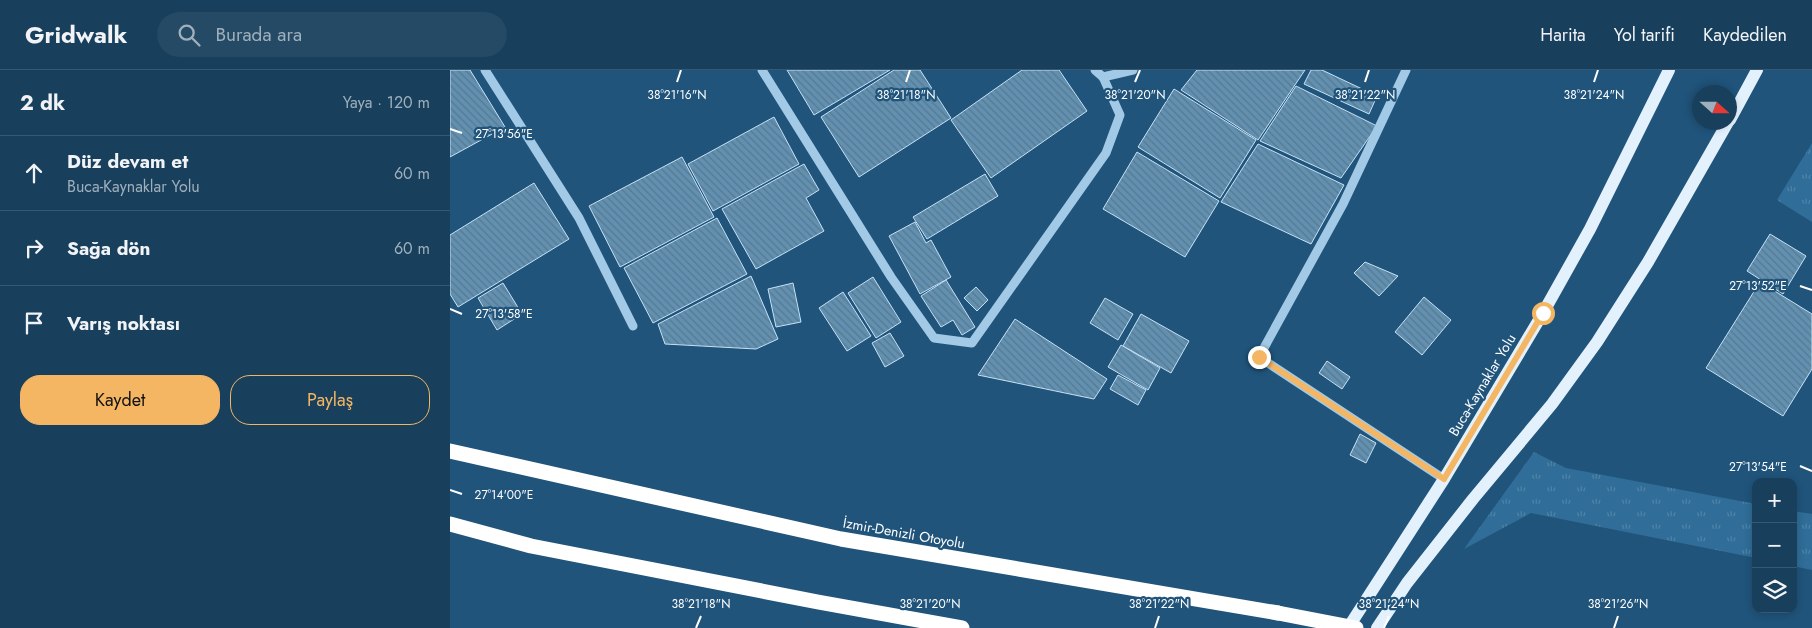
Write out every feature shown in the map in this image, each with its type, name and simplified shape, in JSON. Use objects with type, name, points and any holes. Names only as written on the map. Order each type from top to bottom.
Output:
[{"type":"highway","name":"İzmir-Denizli Otoyolu","points":[[450,451],[841,539],[1356,628]]},
{"type":"highway","points":[[450,524],[532,546],[962,628]]},
{"type":"main road","name":"Buca-Kaynaklar Yolu","points":[[1348,628],[1444,479],[1508,373],[1590,229],[1669,70]]},
{"type":"main road","points":[[1737,106],[1757,70]]},
{"type":"main road","points":[[1377,628],[1407,583],[1473,499],[1552,404],[1597,342],[1648,262],[1724,130]]},
{"type":"street","points":[[485,70],[579,218],[634,326]]},
{"type":"street","points":[[762,70],[891,276],[934,338],[972,343],[1106,153],[1120,115],[1103,78],[1095,70]]},
{"type":"street","points":[[1103,78],[1133,70]]},
{"type":"street","points":[[1406,70],[1343,204],[1259,357],[1444,479]]},
{"type":"green space","points":[[1812,143],[1812,222],[1777,200]]},
{"type":"green space","points":[[1534,452],[1566,468],[1752,503],[1752,557],[1531,513],[1464,549]]},
{"type":"green space","points":[[1797,512],[1812,514],[1812,570],[1797,567]]},
{"type":"building","points":[[450,70],[470,70],[505,127],[450,157]]},
{"type":"building","points":[[787,70],[890,70],[814,115]]},
{"type":"building","points":[[894,70],[920,70],[951,118],[859,177],[821,117]]},
{"type":"building","points":[[1022,70],[1059,70],[1087,111],[991,178],[951,120]]},
{"type":"building","points":[[1197,70],[1305,70],[1258,140],[1181,90]]},
{"type":"building","points":[[1311,70],[1322,70],[1377,96],[1369,114],[1304,84]]},
{"type":"building","points":[[1296,86],[1377,126],[1341,178],[1260,141]]},
{"type":"building","points":[[1174,89],[1256,140],[1220,198],[1138,147]]},
{"type":"building","points":[[774,117],[799,164],[713,211],[688,164]]},
{"type":"building","points":[[1258,144],[1344,185],[1311,244],[1221,202]]},
{"type":"building","points":[[1137,152],[1219,201],[1185,257],[1103,209]]},
{"type":"building","points":[[682,157],[714,217],[620,267],[589,206]]},
{"type":"building","points":[[804,164],[819,190],[806,198],[824,231],[756,269],[722,209]]},
{"type":"building","points":[[985,174],[998,196],[927,239],[913,217]]},
{"type":"building","points":[[534,183],[569,239],[458,307],[450,294],[450,235]]},
{"type":"building","points":[[717,218],[747,274],[653,323],[624,268]]},
{"type":"building","points":[[915,222],[926,243],[931,240],[951,277],[920,294],[889,236]]},
{"type":"building","points":[[1770,234],[1806,256],[1783,294],[1747,271]]},
{"type":"building","points":[[1365,262],[1398,276],[1379,296],[1354,273]]},
{"type":"building","points":[[751,276],[778,339],[756,349],[665,344],[658,324]]},
{"type":"building","points":[[873,277],[901,322],[876,338],[848,293]]},
{"type":"building","points":[[946,280],[975,327],[962,335],[953,320],[941,327],[921,296]]},
{"type":"building","points":[[1760,282],[1812,314],[1812,369],[1783,416],[1706,368]]},
{"type":"building","points":[[503,283],[522,314],[497,330],[478,298]]},
{"type":"building","points":[[793,283],[801,322],[776,327],[768,289]]},
{"type":"building","points":[[976,287],[988,300],[977,311],[964,298]]},
{"type":"building","points":[[843,292],[871,336],[847,351],[819,308]]},
{"type":"building","points":[[1424,297],[1451,320],[1422,355],[1395,332]]},
{"type":"building","points":[[1105,298],[1133,314],[1118,340],[1090,323]]},
{"type":"building","points":[[1141,314],[1189,341],[1171,373],[1123,346]]},
{"type":"building","points":[[1015,319],[1107,379],[1094,399],[978,375]]},
{"type":"building","points":[[890,333],[904,356],[885,367],[872,343]]},
{"type":"building","points":[[1121,345],[1160,368],[1148,390],[1108,367]]},
{"type":"building","points":[[1327,361],[1350,377],[1342,389],[1319,373]]},
{"type":"building","points":[[1118,375],[1146,390],[1138,405],[1110,389]]},
{"type":"building","points":[[1360,434],[1376,443],[1366,463],[1350,455]]},
{"type":"route","points":[[1259,357],[1444,479],[1543,313]]}]
